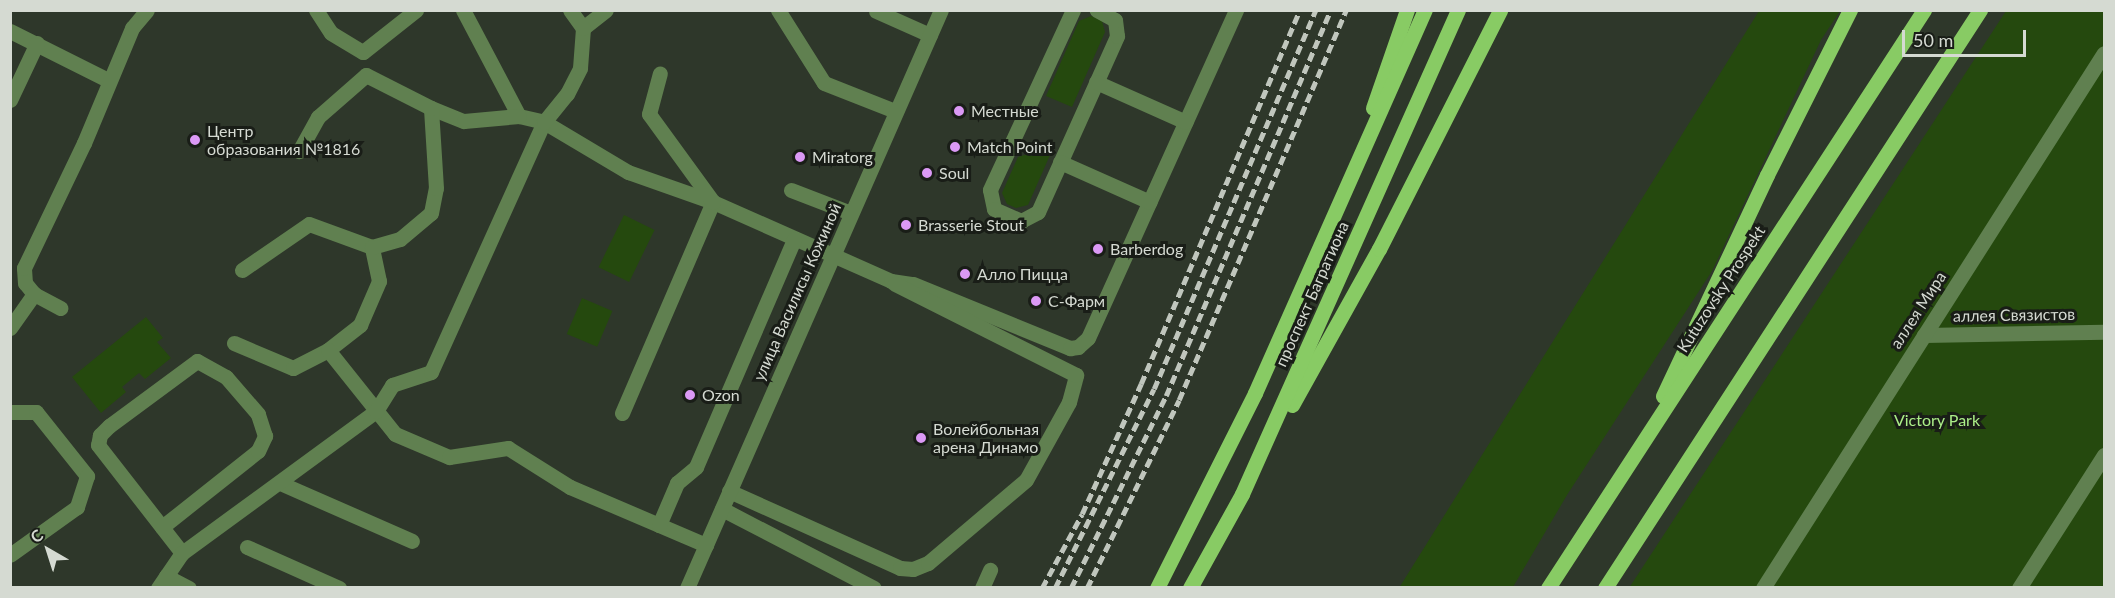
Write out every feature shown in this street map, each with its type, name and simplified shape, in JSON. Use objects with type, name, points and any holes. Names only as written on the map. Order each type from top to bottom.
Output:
[{"type":"main road","points":[[1335,218],[1407,10]]},
{"type":"main road","name":"проспект Багратиона","points":[[1157,588],[1255,393],[1335,218],[1425,10]]},
{"type":"main road","name":"проспект Багратиона","points":[[1190,588],[1242,494],[1458,10]]},
{"type":"main road","points":[[1242,494],[1379,249],[1500,10]]},
{"type":"main road","points":[[1640,446],[1767,175],[1850,10]]},
{"type":"main road","name":"Kutuzovsky Prospekt","points":[[1548,588],[1924,10]]},
{"type":"main road","points":[[1605,588],[1980,10]]},
{"type":"street","points":[[60,308],[34,294],[25,283],[24,268],[84,143],[108,80],[132,28],[147,10]]},
{"type":"street","points":[[316,10],[331,33],[363,52],[416,10]]},
{"type":"street","points":[[463,10],[519,116]]},
{"type":"street","points":[[189,588],[162,582],[182,553],[376,411],[392,386],[431,372],[544,122],[567,94],[580,68],[583,28],[570,10]]},
{"type":"street","points":[[583,28],[606,10]]},
{"type":"street","points":[[778,10],[824,83],[895,111]]},
{"type":"street","name":"улица Василисы Кожиной","points":[[687,588],[941,10]]},
{"type":"street","points":[[1073,10],[990,190],[991,205],[1021,221],[1038,212],[1118,32],[1112,17],[1097,10]]},
{"type":"street","points":[[891,281],[913,284],[1070,348],[1078,347],[1088,338],[1236,10]]},
{"type":"street","points":[[876,11],[930,35]]},
{"type":"street","points":[[10,31],[108,80]]},
{"type":"street","points":[[10,100],[37,43]]},
{"type":"street","name":"аллея Мира","points":[[1763,588],[2104,53]]},
{"type":"street","points":[[660,73],[649,114],[713,202]]},
{"type":"street","points":[[299,151],[318,117],[366,75],[464,122],[519,116],[544,122],[628,172],[713,202],[891,281],[918,298],[1076,375],[1069,402],[1026,480],[928,563],[914,569],[900,568],[729,491]]},
{"type":"street","points":[[1096,82],[1185,122]]},
{"type":"street","points":[[242,270],[309,224],[372,247],[400,239],[430,213],[436,188],[431,108]]},
{"type":"street","points":[[1060,162],[1150,202]]},
{"type":"street","points":[[791,190],[851,213]]},
{"type":"street","points":[[622,413],[713,202]]},
{"type":"street","points":[[659,525],[677,483],[696,467],[794,239]]},
{"type":"street","points":[[234,343],[293,368],[328,350],[360,326],[379,281],[372,247]]},
{"type":"street","points":[[10,327],[34,294]]},
{"type":"street","name":"аллея Связистов","points":[[1924,334],[2104,332]]},
{"type":"street","points":[[328,350],[395,434],[449,457],[508,448],[570,487],[706,545]]},
{"type":"street","points":[[162,527],[258,451],[265,436],[258,414],[226,377],[197,361],[100,435],[98,445],[182,553]]},
{"type":"street","points":[[10,412],[36,412],[87,476],[77,507],[10,555]]},
{"type":"street","points":[[2019,588],[2104,455]]},
{"type":"street","points":[[280,483],[412,541]]},
{"type":"street","points":[[722,509],[874,588]]},
{"type":"street","points":[[247,547],[339,588]]},
{"type":"street","points":[[982,588],[990,570]]},
{"type":"green space","points":[[1759,11],[1840,11],[1821,40],[1712,271],[1567,495],[1513,587],[1399,588]]},
{"type":"green space","name":"Victory Park","points":[[2006,11],[2104,11],[2104,587],[1629,588]]},
{"type":"green space","points":[[1091,16],[1102,21],[1105,32],[1072,107],[1046,96],[1079,21]]},
{"type":"green space","points":[[1054,146],[1028,205],[1016,208],[1007,204],[1002,193],[1018,157]]},
{"type":"green space","points":[[624,215],[655,230],[629,282],[599,267]]},
{"type":"green space","points":[[582,298],[612,311],[597,347],[567,334]]},
{"type":"green space","points":[[146,317],[163,338],[157,342],[171,358],[145,379],[139,373],[122,387],[126,392],[101,413],[72,377]]},
{"type":"railway","points":[[1042,588],[1082,514],[1141,384],[1300,10]]},
{"type":"railway","points":[[1055,588],[1154,389],[1316,10]]},
{"type":"railway","points":[[1071,588],[1166,396],[1331,10]]},
{"type":"railway","points":[[1087,588],[1179,400],[1346,10]]},
{"type":"place","name":"Местные","points":[[959,111]]},
{"type":"place","name":"Центр образования №1816","points":[[195,140]]},
{"type":"place","name":"Match Point","points":[[955,147]]},
{"type":"place","name":"Miratorg","points":[[800,157]]},
{"type":"place","name":"Soul","points":[[927,173]]},
{"type":"place","name":"Brasserie Stout","points":[[906,225]]},
{"type":"place","name":"Barberdog","points":[[1098,249]]},
{"type":"place","name":"Алло Пицца","points":[[965,274]]},
{"type":"place","name":"C-Фарм","points":[[1036,301]]},
{"type":"place","name":"Ozon","points":[[690,395]]},
{"type":"place","name":"Волейбольная арена Динамо","points":[[921,438]]}]
